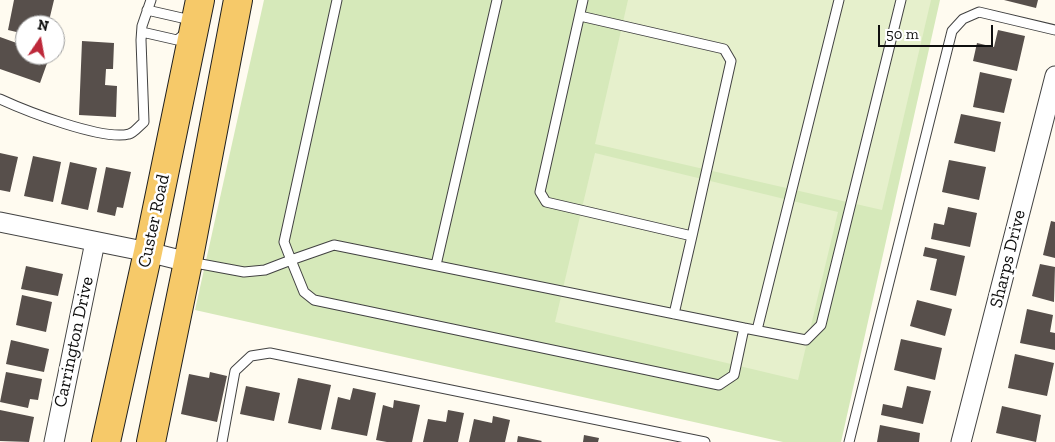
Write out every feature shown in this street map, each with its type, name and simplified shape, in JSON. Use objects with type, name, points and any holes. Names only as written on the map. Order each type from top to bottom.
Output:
[{"type":"main road","name":"Custer Road","points":[[106,442],[148,252],[200,0]]},
{"type":"main road","points":[[151,442],[188,262],[238,0]]},
{"type":"main road","points":[[195,26],[231,33]]},
{"type":"street","name":"Sharps Drive","points":[[961,442],[1055,76]]},
{"type":"street","points":[[0,222],[188,262]]},
{"type":"street","name":"Carrington Drive","points":[[54,442],[94,242]]},
{"type":"lane","points":[[0,99],[19,108],[57,121],[94,131],[117,136],[131,134],[144,122],[142,32],[151,0]]},
{"type":"lane","points":[[337,0],[284,242],[304,292],[314,300],[719,385],[734,376],[744,328]]},
{"type":"lane","points":[[436,265],[497,0]]},
{"type":"lane","points":[[583,0],[540,192],[546,202],[692,236]]},
{"type":"lane","points":[[757,330],[839,0]]},
{"type":"lane","points":[[188,262],[244,272],[265,270],[334,245],[806,340],[820,325],[902,0]]},
{"type":"lane","points":[[142,32],[177,40],[195,26],[182,18],[147,10]]},
{"type":"lane","points":[[848,442],[952,31],[963,19],[979,12],[1055,30]]},
{"type":"lane","points":[[580,16],[724,49],[731,61],[674,314]]},
{"type":"lane","points":[[222,442],[235,371],[251,356],[270,353],[705,442]]},
{"type":"green space","points":[[264,0],[940,0],[841,442],[783,442],[195,310]]},
{"type":"green space","points":[[628,0],[931,0],[882,210],[595,144]]},
{"type":"green space","points":[[595,153],[838,212],[798,380],[555,322]]},
{"type":"building","points":[[14,0],[54,0],[50,15],[15,15],[15,32],[8,30]]},
{"type":"building","points":[[1004,0],[1038,0],[1036,8]]},
{"type":"building","points":[[998,30],[1025,36],[1017,71],[973,61],[977,43],[994,47]]},
{"type":"building","points":[[0,37],[15,42],[15,65],[46,65],[40,83],[0,69]]},
{"type":"building","points":[[82,41],[114,43],[113,69],[106,69],[105,85],[117,86],[116,117],[79,115]]},
{"type":"building","points":[[980,72],[1012,79],[1004,113],[973,107]]},
{"type":"building","points":[[961,114],[1001,122],[995,152],[954,143]]},
{"type":"building","points":[[0,153],[18,157],[10,192],[0,190]]},
{"type":"building","points":[[33,156],[61,162],[53,202],[24,196]]},
{"type":"building","points":[[949,160],[986,167],[979,200],[942,192]]},
{"type":"building","points":[[70,162],[97,168],[88,210],[61,204]]},
{"type":"building","points":[[106,167],[131,172],[123,208],[117,207],[115,216],[97,212]]},
{"type":"building","points":[[948,207],[977,213],[970,247],[931,239],[934,223],[944,225]]},
{"type":"building","points":[[1051,221],[1055,222],[1055,258],[1043,255]]},
{"type":"building","points":[[925,247],[965,256],[956,296],[930,290],[937,259],[923,256]]},
{"type":"building","points":[[1040,264],[1055,267],[1054,302],[1032,296]]},
{"type":"building","points":[[26,266],[63,274],[58,296],[21,289]]},
{"type":"building","points":[[22,295],[52,302],[46,332],[16,325]]},
{"type":"building","points":[[917,300],[952,309],[945,336],[910,326]]},
{"type":"building","points":[[1027,309],[1053,315],[1050,332],[1055,333],[1055,350],[1020,343]]},
{"type":"building","points":[[901,339],[942,348],[935,380],[894,370]]},
{"type":"building","points":[[11,340],[49,349],[44,372],[6,364]]},
{"type":"building","points":[[1015,354],[1054,363],[1047,396],[1008,388]]},
{"type":"building","points":[[6,372],[42,379],[38,400],[30,399],[28,408],[0,402]]},
{"type":"building","points":[[210,372],[227,376],[217,422],[181,414],[189,374],[209,378]]},
{"type":"building","points":[[298,378],[331,385],[321,430],[288,423]]},
{"type":"building","points":[[246,386],[280,393],[274,421],[240,414]]},
{"type":"building","points":[[907,386],[931,391],[923,424],[881,415],[883,404],[902,408]]},
{"type":"building","points":[[353,388],[376,393],[367,436],[331,429],[338,397],[350,400]]},
{"type":"building","points":[[394,400],[420,405],[412,442],[376,440],[383,405],[393,408]]},
{"type":"building","points":[[1002,406],[1041,415],[1036,442],[996,433]]},
{"type":"building","points":[[0,410],[34,417],[29,442],[0,441]]},
{"type":"building","points":[[448,410],[464,413],[458,442],[423,442],[428,419],[446,422]]},
{"type":"building","points":[[493,416],[510,420],[505,442],[469,442],[474,419],[492,423]]},
{"type":"building","points":[[880,425],[920,433],[919,442],[877,442]]},
{"type":"building","points":[[584,435],[599,438],[598,442],[583,442]]},
{"type":"building","points":[[518,436],[542,441],[517,442]]}]
